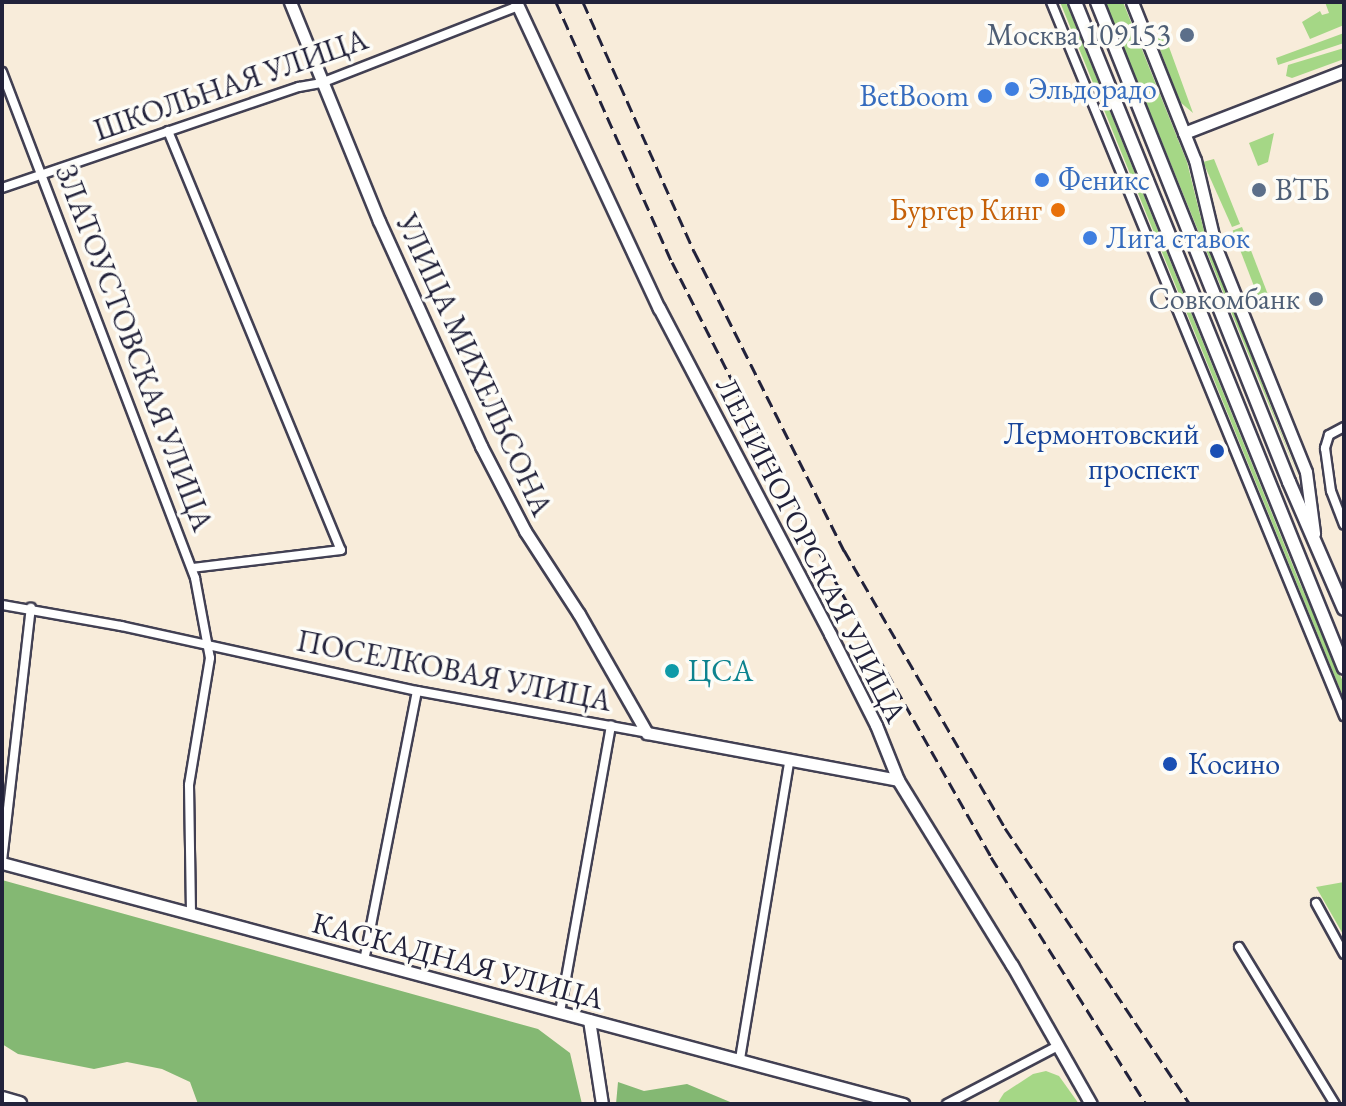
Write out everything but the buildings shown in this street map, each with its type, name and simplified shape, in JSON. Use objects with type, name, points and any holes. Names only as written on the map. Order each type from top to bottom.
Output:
[{"type":"highway","points":[[2,1099],[19,1104]]},
{"type":"main road","points":[[1075,2],[1344,668]]},
{"type":"main road","points":[[1097,2],[1344,609]]},
{"type":"street","name":"УЛИЦА МИХЕЛЬСОНА","points":[[290,2],[321,83],[481,446],[525,531],[579,614],[647,733]]},
{"type":"street","points":[[1051,2],[1344,716]]},
{"type":"street","points":[[1132,2],[1184,133],[1216,248],[1306,472],[1315,539]]},
{"type":"street","name":"ШКОЛЬНАЯ УЛИЦА","points":[[2,188],[321,83],[517,4]]},
{"type":"street","name":"ЛЕНИНОГОРСКАЯ УЛИЦА","points":[[517,4],[659,308],[876,725],[898,780],[1012,965],[1091,1104]]},
{"type":"street","points":[[1184,133],[1344,71]]},
{"type":"street","name":"ЗЛАТОУСТОВСКАЯ УЛИЦА","points":[[2,72],[193,568],[209,645],[210,672],[189,785],[191,914]]},
{"type":"street","points":[[168,131],[341,550],[193,568]]},
{"type":"street","points":[[1344,427],[1329,435],[1325,448],[1331,491],[1344,525]]},
{"type":"street","name":"ПОСЕЛКОВАЯ УЛИЦА","points":[[2,605],[31,608],[417,691],[898,780]]},
{"type":"street","points":[[2,862],[31,608]]},
{"type":"street","points":[[364,961],[417,691]]},
{"type":"street","points":[[560,1012],[611,726]]},
{"type":"street","points":[[740,1059],[789,762]]},
{"type":"street","name":"КАСКАДНАЯ УЛИЦА","points":[[2,862],[903,1104]]},
{"type":"street","points":[[1316,903],[1344,954]]},
{"type":"street","points":[[1239,947],[1335,1104]]},
{"type":"street","points":[[589,1020],[602,1104]]},
{"type":"street","points":[[947,1104],[1056,1047]]},
{"type":"green space","points":[[1060,2],[1066,2],[1299,581],[1344,684],[1344,699]]},
{"type":"green space","points":[[1105,2],[1123,2],[1187,162],[1207,243],[1300,481]]},
{"type":"green space","points":[[1325,2],[1344,2],[1344,25],[1310,39],[1302,22],[1320,11],[1322,15],[1329,13]]},
{"type":"green space","points":[[1344,33],[1344,43],[1278,65],[1276,58]]},
{"type":"green space","points":[[1165,35],[1193,113],[1180,102],[1156,39]]},
{"type":"green space","points":[[1344,48],[1344,59],[1292,78],[1286,76],[1288,65]]},
{"type":"green space","points":[[1274,133],[1268,162],[1258,166],[1249,143]]},
{"type":"green space","points":[[1214,159],[1240,224],[1232,227],[1203,162]]},
{"type":"green space","points":[[1242,227],[1269,296],[1259,300],[1233,231]]},
{"type":"green space","points":[[2,880],[538,1029],[570,1053],[582,1104],[198,1104],[190,1082],[162,1069],[127,1062],[94,1069],[18,1054],[2,1044]]},
{"type":"green space","points":[[1344,882],[1344,936],[1316,887]]},
{"type":"green space","points":[[1046,1071],[1059,1076],[1079,1104],[997,1104],[1004,1093],[1033,1074]]},
{"type":"green space","points":[[618,1082],[644,1091],[687,1084],[735,1104],[616,1104]]},
{"type":"railway","points":[[556,2],[672,262],[825,563],[991,857],[1146,1104]]},
{"type":"railway","points":[[583,2],[694,251],[844,550],[1005,828],[1190,1104]]},
{"type":"place","name":"Москва 109153","points":[[1187,35]]},
{"type":"place","name":"Эльдорадо","points":[[1012,89]]},
{"type":"place","name":"BetBoom","points":[[985,96]]},
{"type":"place","name":"Феникс","points":[[1042,180]]},
{"type":"place","name":"ВТБ","points":[[1259,190]]},
{"type":"place","name":"Бургер Кинг","points":[[1058,210]]},
{"type":"place","name":"Лига ставок","points":[[1090,238]]},
{"type":"place","name":"Совкомбанк","points":[[1316,299]]},
{"type":"place","name":"Лермонтовский проспект","points":[[1217,451]]},
{"type":"place","name":"ЦСА","points":[[672,671]]},
{"type":"place","name":"Косино","points":[[1170,764]]}]
